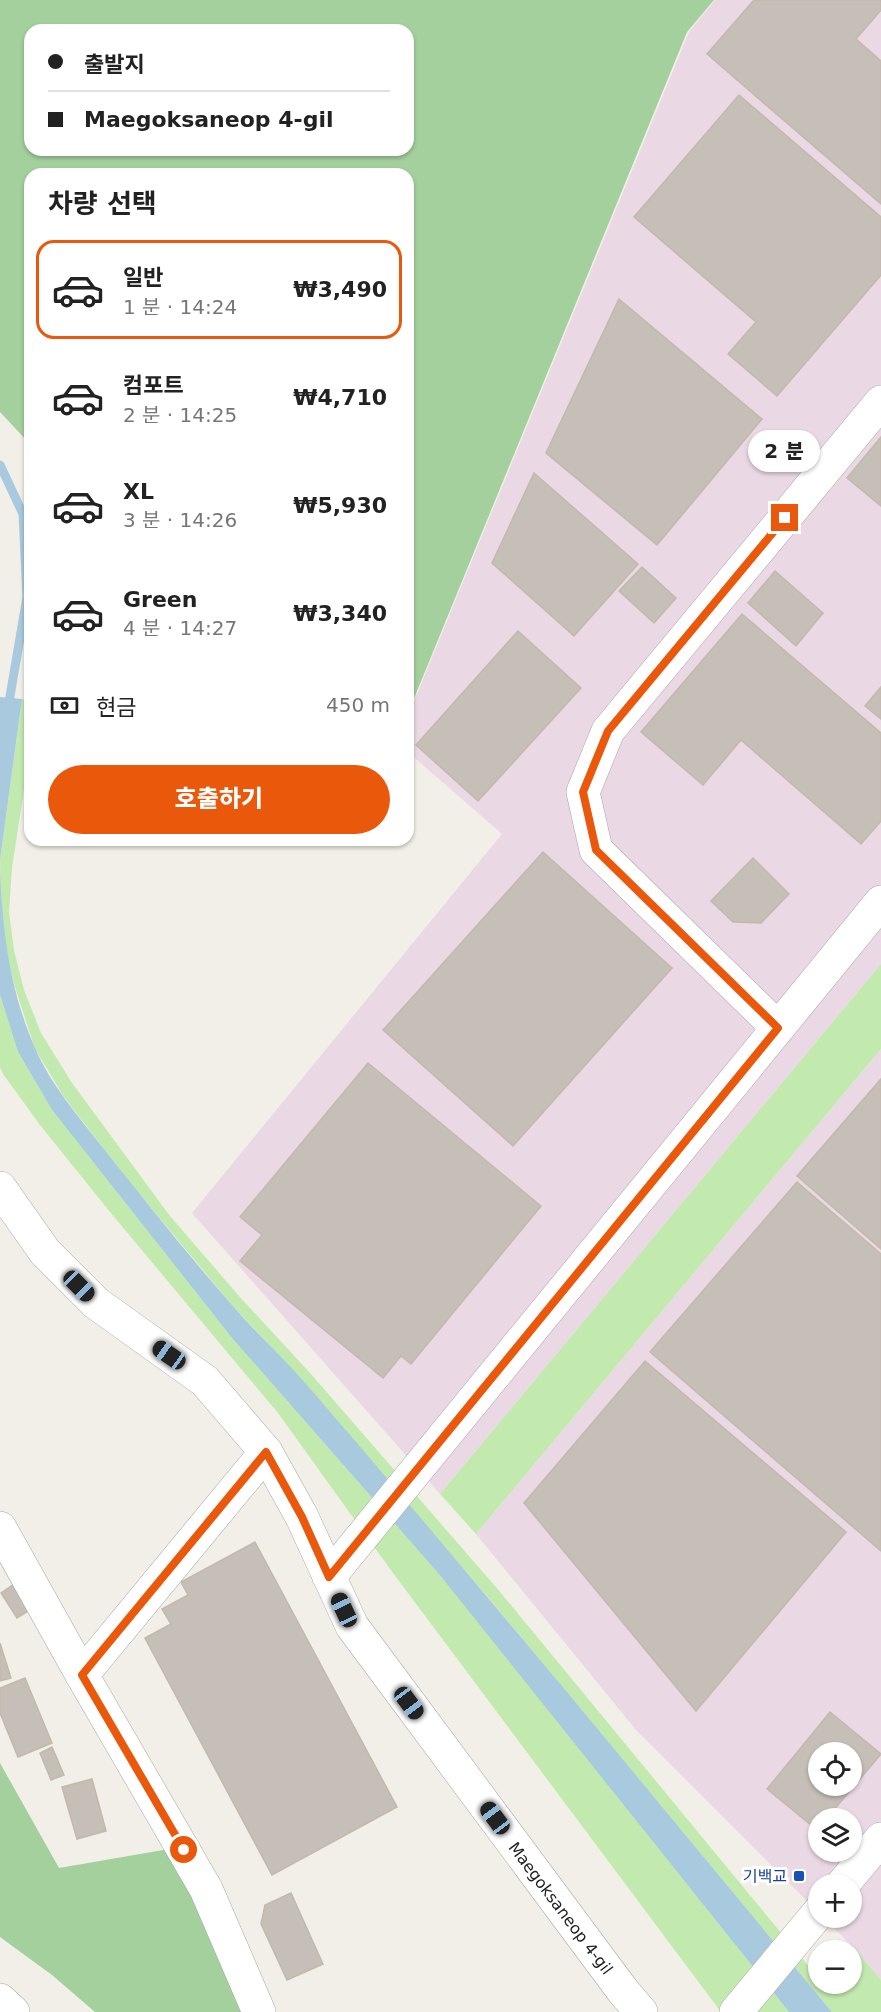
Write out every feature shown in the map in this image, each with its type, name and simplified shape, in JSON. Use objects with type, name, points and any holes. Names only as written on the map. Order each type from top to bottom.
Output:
[{"type":"street","points":[[778,1028],[596,850],[583,792],[608,731],[881,402]]},
{"type":"street","points":[[338,1565],[881,902]]},
{"type":"street","name":"Maegoksaneop 4-gil","points":[[0,1188],[45,1252],[96,1303],[205,1381],[266,1452],[302,1517],[338,1565],[352,1626],[623,1991],[641,2012]]},
{"type":"street","points":[[82,1675],[266,1452]]},
{"type":"street","points":[[0,1528],[206,1889],[259,2012]]},
{"type":"street","points":[[851,1874],[881,1839]]},
{"type":"street","points":[[736,2012],[808,1925]]},
{"type":"street","points":[[0,2000],[13,2012]]},
{"type":"shaded area","points":[[715,0],[881,0],[881,964],[440,1494],[192,1213],[502,834],[414,757],[414,701],[689,32]]},
{"type":"shaded area","points":[[881,1049],[881,1980],[862,1957],[862,1940],[846,1940],[834,1928],[862,1928],[862,1874],[808,1874],[808,1902],[637,1731],[476,1534]]},
{"type":"green space","points":[[0,0],[714,0],[687,32],[414,698],[414,168],[24,168],[24,438],[0,412]]},
{"type":"green space","points":[[22,699],[24,700],[24,789],[12,868],[9,912],[14,950],[24,990],[41,1033],[72,1083],[170,1216],[501,1593],[808,1966],[808,1983],[492,1602],[303,1381],[233,1306],[132,1185],[64,1097],[35,1049],[6,954],[0,860]]},
{"type":"green space","points":[[881,964],[881,1049],[476,1534],[440,1494]]},
{"type":"green space","points":[[0,995],[18,1052],[52,1110],[232,1338],[438,1573],[789,2012],[721,2012],[390,1569],[278,1413],[110,1212],[40,1125],[3,1074],[0,1067]]},
{"type":"green space","points":[[0,1763],[59,1868],[169,1849],[251,2012],[95,2012],[52,1975],[0,1937]]},
{"type":"green space","points":[[862,1957],[881,1980],[881,2012],[832,2012],[817,1994],[862,1994]]},
{"type":"water","points":[[0,697],[22,699],[0,860]]},
{"type":"water","points":[[0,864],[8,958],[19,1003],[35,1048],[49,1075],[66,1100],[200,1267],[242,1316],[307,1385],[571,1697],[808,1983],[808,1994],[817,1994],[832,2012],[789,2012],[438,1573],[232,1338],[52,1110],[18,1052],[0,995]]},
{"type":"building","points":[[754,0],[881,0],[881,10],[856,39],[881,61],[881,204],[707,54]]},
{"type":"building","points":[[739,95],[881,217],[881,275],[777,396],[728,354],[756,322],[634,217]]},
{"type":"building","points":[[619,299],[762,419],[657,545],[546,453]]},
{"type":"building","points":[[881,437],[881,506],[847,478]]},
{"type":"building","points":[[534,473],[638,564],[574,636],[492,563]]},
{"type":"building","points":[[642,567],[676,598],[654,623],[619,591]]},
{"type":"building","points":[[775,571],[823,613],[796,646],[748,603]]},
{"type":"building","points":[[742,614],[881,733],[881,821],[861,844],[741,740],[703,785],[641,732]]},
{"type":"building","points":[[518,631],[581,688],[478,801],[416,745]]},
{"type":"building","points":[[881,687],[881,719],[865,706]]},
{"type":"building","points":[[543,852],[672,968],[513,1146],[383,1030]]},
{"type":"building","points":[[753,858],[789,894],[761,923],[733,922],[711,901]]},
{"type":"building","points":[[368,1063],[541,1206],[411,1364],[401,1356],[383,1378],[240,1261],[262,1235],[240,1217]]},
{"type":"building","points":[[881,1079],[881,1249],[797,1176]]},
{"type":"building","points":[[797,1182],[881,1254],[881,1551],[650,1352]]},
{"type":"building","points":[[645,1361],[846,1532],[696,1711],[524,1503]]},
{"type":"building","points":[[255,1542],[397,1807],[272,1875],[145,1638],[171,1624],[162,1609],[188,1595],[181,1582]]},
{"type":"building","points":[[17,1582],[33,1608],[17,1618],[1,1593]]},
{"type":"building","points":[[0,1643],[11,1678],[0,1681]]},
{"type":"building","points":[[25,1678],[52,1743],[18,1757],[0,1713],[0,1688]]},
{"type":"building","points":[[830,1712],[881,1754],[862,1777],[862,1742],[808,1742],[808,1796],[846,1796],[835,1808],[808,1808],[808,1823],[767,1789]]},
{"type":"building","points":[[52,1747],[64,1775],[51,1780],[40,1753]]},
{"type":"building","points":[[92,1779],[106,1831],[77,1839],[62,1787]]},
{"type":"building","points":[[291,1893],[323,1964],[287,1980],[261,1924],[265,1905]]},
{"type":"waterway","points":[[0,465],[23,514],[24,535]]},
{"type":"waterway","points":[[8,708],[24,615]]},
{"type":"place","name":"기백교","points":[[799,1876]]},
{"type":"route","points":[[184,1850],[82,1675],[266,1452],[302,1517],[329,1577],[778,1028],[596,850],[583,792],[608,731],[785,518]]}]
